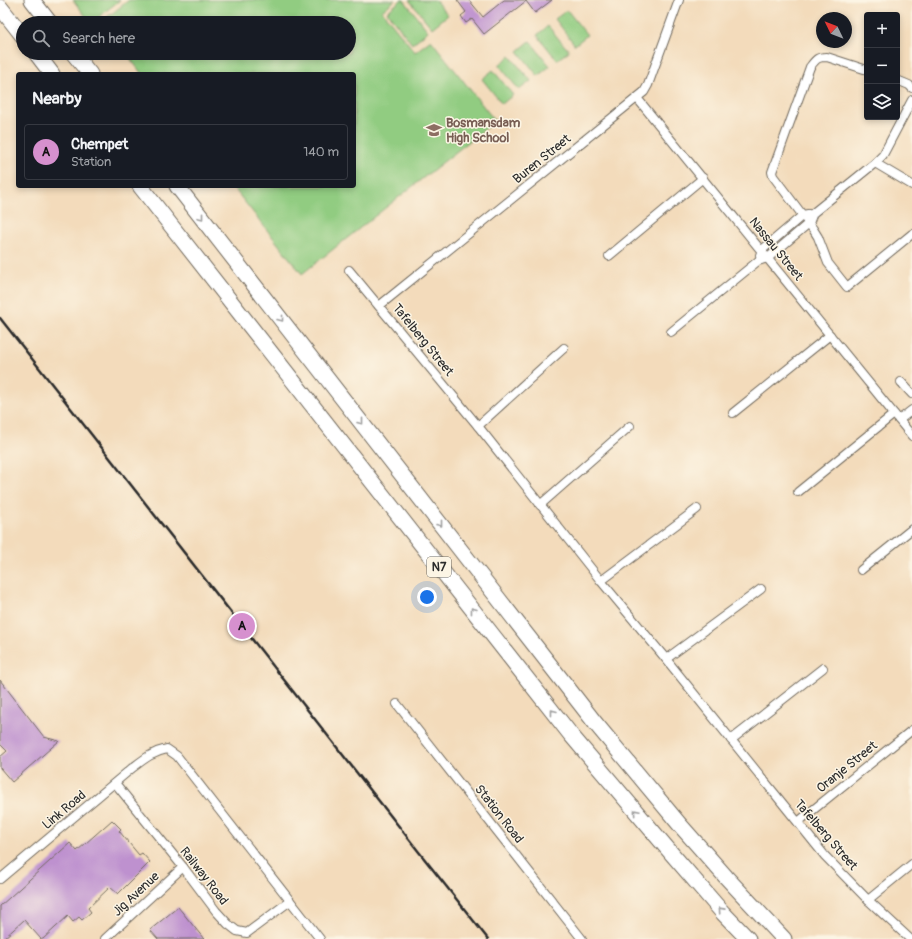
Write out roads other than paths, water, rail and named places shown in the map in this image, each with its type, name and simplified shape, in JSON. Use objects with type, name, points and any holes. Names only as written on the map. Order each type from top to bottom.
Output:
[{"type":"highway","points":[[32,0],[45,16]]},
{"type":"highway","points":[[0,7],[16,27]]},
{"type":"highway","points":[[41,60],[50,72]]},
{"type":"highway","points":[[79,60],[88,72]]},
{"type":"highway","name":"N7","points":[[142,188],[571,735],[677,860],[723,913],[748,939]]},
{"type":"highway","name":"N7","points":[[179,188],[596,724],[680,825],[784,939]]},
{"type":"street","name":"Buren Street","points":[[380,306],[645,90],[679,0]]},
{"type":"street","points":[[864,69],[827,57],[815,59],[810,67],[772,172],[773,176],[775,181],[809,222],[818,236],[828,263],[847,287],[912,234]]},
{"type":"street","points":[[900,81],[912,88]]},
{"type":"street","name":"Nassau Street","points":[[637,98],[912,436]]},
{"type":"street","points":[[758,261],[762,250],[803,215],[813,213],[875,164],[886,151],[912,100]]},
{"type":"street","points":[[875,164],[912,184]]},
{"type":"street","points":[[609,256],[703,178]]},
{"type":"street","points":[[758,261],[768,258],[809,222],[813,213]]},
{"type":"street","name":"Nassau Street","points":[[671,332],[758,261]]},
{"type":"street","name":"Tafelberg Street","points":[[349,270],[478,426],[601,581],[825,856],[868,900],[910,939]]},
{"type":"street","points":[[733,413],[830,334]]},
{"type":"street","points":[[478,426],[564,348]]},
{"type":"street","points":[[901,382],[912,394]]},
{"type":"street","points":[[798,492],[896,417],[912,410]]},
{"type":"street","points":[[540,505],[630,426]]},
{"type":"street","points":[[601,581],[697,509]]},
{"type":"street","points":[[861,570],[912,529]]},
{"type":"street","points":[[666,659],[762,588]]},
{"type":"street","points":[[731,740],[823,668]]},
{"type":"street","name":"Station Road","points":[[397,704],[582,939]]},
{"type":"street","name":"Oranje Street","points":[[798,822],[912,730]]},
{"type":"street","name":"Link Road","points":[[0,879],[144,759],[158,751],[167,749],[177,756],[290,901]]},
{"type":"street","name":"Railway Road","points":[[115,783],[216,911],[237,931],[247,933],[290,901]]},
{"type":"street","points":[[868,900],[912,864]]},
{"type":"street","name":"Jig Avenue","points":[[105,939],[182,867]]},
{"type":"street","points":[[290,901],[320,939]]},
{"type":"railway","points":[[0,318],[488,939]]},
{"type":"place","name":"Bosmansdam High School","points":[[434,130]]},
{"type":"place","name":"Chempet","points":[[242,626]]}]
